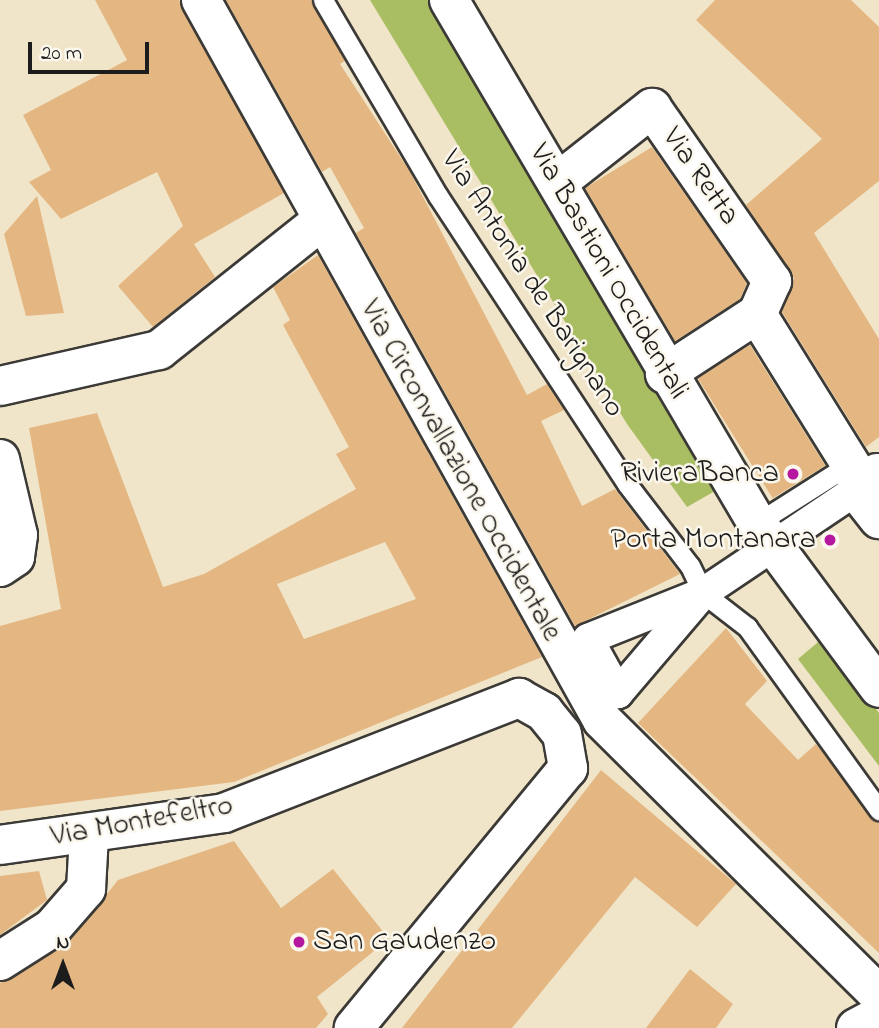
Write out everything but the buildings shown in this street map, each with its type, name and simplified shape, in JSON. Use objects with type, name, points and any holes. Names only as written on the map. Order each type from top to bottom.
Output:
[{"type":"street","name":"Via Circonvallazione Occidentale","points":[[201,0],[321,220],[610,707],[879,995]]},
{"type":"street","name":"Via Bastioni Occidentali","points":[[449,0],[558,182],[665,374],[764,533],[879,688]]},
{"type":"street","name":"Via Retta","points":[[558,182],[652,108],[772,281],[757,314]]},
{"type":"street","points":[[0,386],[159,351],[321,220]]},
{"type":"street","points":[[665,374],[757,314],[862,478],[879,519]]},
{"type":"street","points":[[0,459],[18,535],[15,557],[0,567]]},
{"type":"street","points":[[610,707],[703,593],[764,533],[862,478]]},
{"type":"street","points":[[610,707],[588,639],[703,593]]},
{"type":"street","name":"Via Montefeltro","points":[[0,845],[89,835],[224,813],[320,772],[519,698],[544,712],[562,734],[568,768],[416,949],[354,1028]]},
{"type":"street","points":[[0,961],[52,928],[86,889],[89,835]]},
{"type":"street","points":[[856,1028],[879,1016]]},
{"type":"lane","name":"Via Antonia de Barignano","points":[[323,0],[489,275],[703,593],[747,627],[879,810]]},
{"type":"green space","points":[[370,0],[428,0],[722,487],[687,507],[627,424]]},
{"type":"green space","points":[[824,637],[879,713],[879,766],[798,659]]},
{"type":"place","name":"RivieraBanca","points":[[793,474]]},
{"type":"place","name":"Porta Montanara","points":[[830,540]]},
{"type":"place","name":"San Gaudenzo","points":[[299,942]]}]
